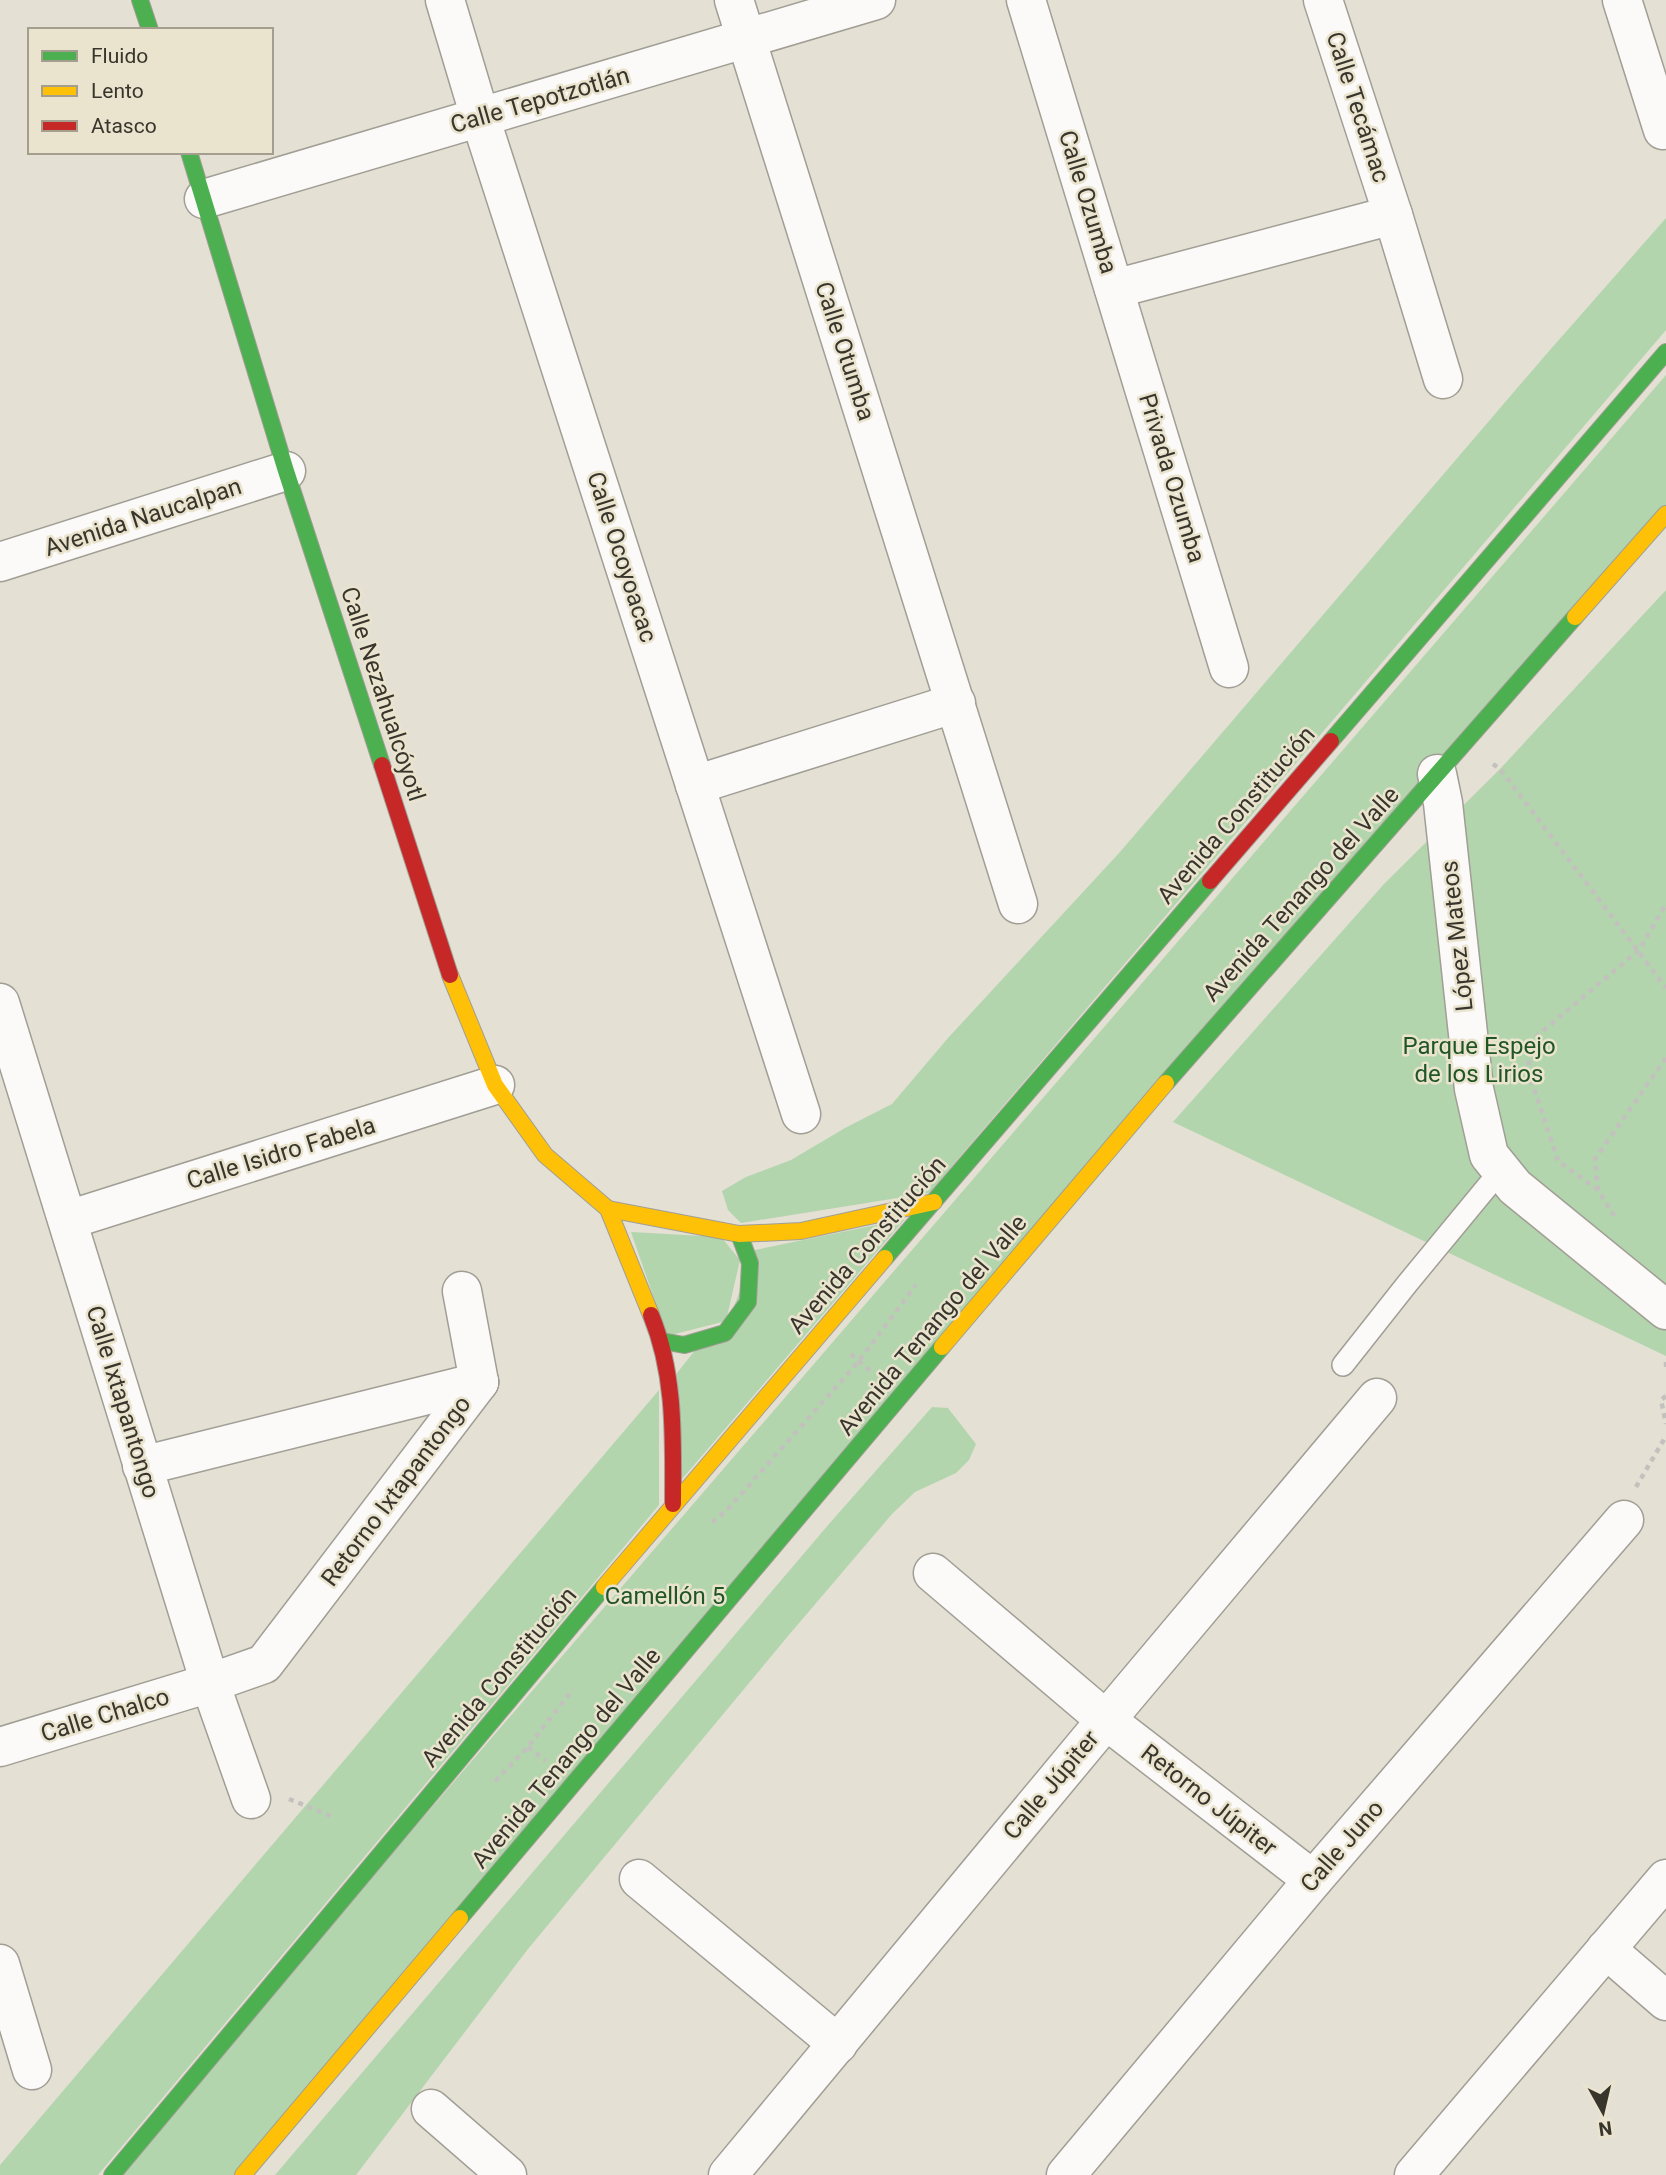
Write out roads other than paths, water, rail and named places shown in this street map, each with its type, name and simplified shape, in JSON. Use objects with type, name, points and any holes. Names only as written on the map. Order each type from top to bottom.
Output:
[{"type":"main road","points":[[140,0],[149,28]]},
{"type":"main road","name":"Calle Nezahualcóyotl","points":[[190,154],[286,471],[452,982],[495,1086],[545,1155],[608,1209],[662,1342],[673,1406],[673,1504]]},
{"type":"main road","name":"Avenida Constitución","points":[[112,2175],[673,1504],[1666,352]]},
{"type":"main road","points":[[1642,380],[1666,372]]},
{"type":"main road","name":"Avenida Tenango del Valle","points":[[243,2175],[1220,1019],[1666,514]]},
{"type":"main road","name":"Calle Nezahualcóyotl","points":[[608,1209],[739,1234],[801,1231],[934,1202]]},
{"type":"main road","points":[[662,1342],[684,1345],[725,1333],[748,1303],[750,1264],[739,1234]]},
{"type":"street","name":"Calle Ocoyoacac","points":[[444,0],[801,1114]]},
{"type":"street","name":"Calle Otumba","points":[[734,0],[1018,904]]},
{"type":"street","name":"Calle Tepotzotlán","points":[[204,199],[876,0]]},
{"type":"street","name":"Calle Ozumba","points":[[1026,0],[1114,289],[1393,215]]},
{"type":"street","name":"Calle Tecámac","points":[[1323,0],[1443,379]]},
{"type":"street","points":[[1622,0],[1663,130]]},
{"type":"street","name":"Privada Ozumba","points":[[1114,289],[1229,668]]},
{"type":"street","name":"Avenida Naucalpan","points":[[0,562],[286,471]]},
{"type":"street","points":[[695,785],[956,702]]},
{"type":"street","name":"López Mateos","points":[[1437,774],[1443,803],[1474,1089],[1489,1155],[1515,1187],[1666,1310]]},
{"type":"street","name":"Calle Ixtapantongo","points":[[0,1003],[210,1683],[251,1799]]},
{"type":"street","name":"Calle Isidro Fabela","points":[[68,1220],[495,1086]]},
{"type":"street","points":[[462,1292],[480,1382]]},
{"type":"street","name":"Retorno Ixtapantongo","points":[[142,1466],[480,1382]]},
{"type":"street","name":"Retorno Ixtapantongo","points":[[210,1683],[264,1664],[480,1382]]},
{"type":"street","name":"Calle Júpiter","points":[[728,2175],[1105,1720],[1377,1398]]},
{"type":"street","name":"Calle Juno","points":[[1066,2175],[1313,1880],[1623,1520]]},
{"type":"street","name":"Retorno Júpiter","points":[[933,1573],[1105,1720],[1313,1880]]},
{"type":"street","name":"Calle Chalco","points":[[0,1747],[210,1683]]},
{"type":"street","points":[[639,1879],[838,2044]]},
{"type":"street","points":[[1413,2175],[1666,1879]]},
{"type":"street","points":[[1606,1949],[1666,2001]]},
{"type":"street","points":[[0,1964],[32,2070]]},
{"type":"street","points":[[431,2109],[508,2175]]},
{"type":"lane","points":[[1343,1365],[1501,1170]]},
{"type":"park label","name":"Parque Espejo de los Lirios","points":[[1479,1060]]},
{"type":"park label","name":"Camellón 5","points":[[665,1596]]}]
